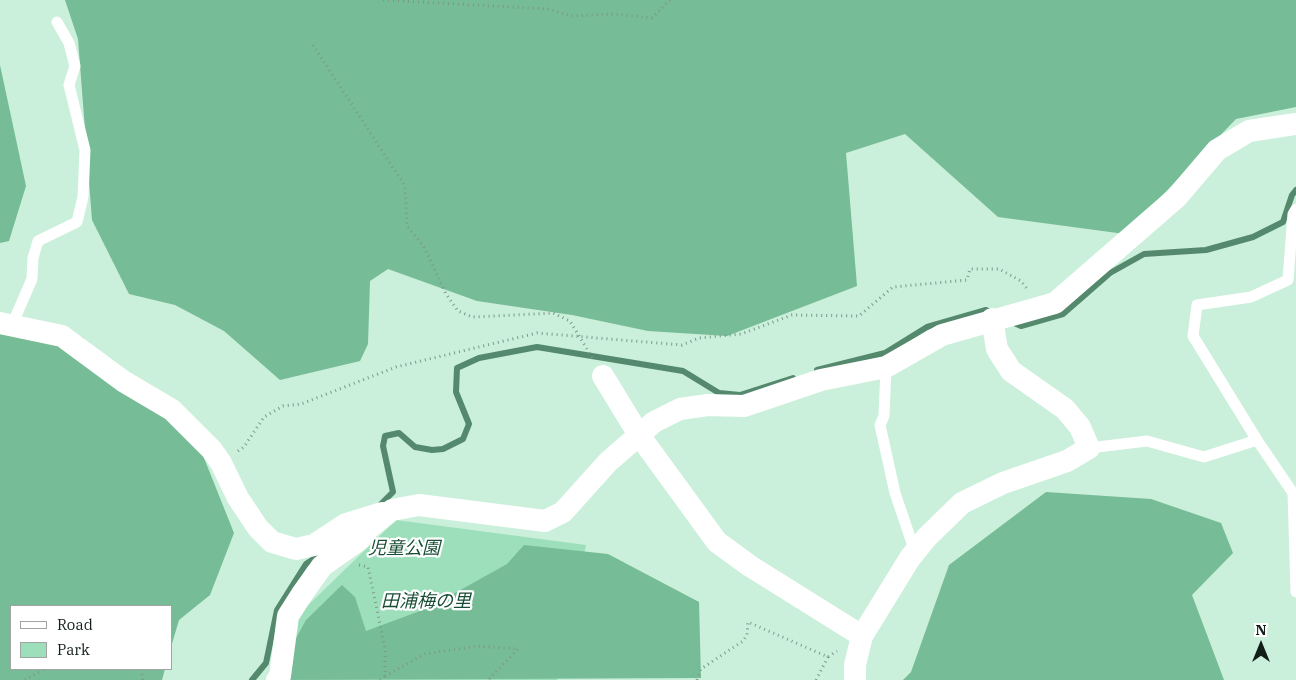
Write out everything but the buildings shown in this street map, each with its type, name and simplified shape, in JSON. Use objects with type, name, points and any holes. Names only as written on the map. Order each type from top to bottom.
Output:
[{"type":"street","points":[[6,324],[62,336],[123,381],[172,410],[212,450],[221,462],[238,498],[258,528],[272,542],[296,549],[314,545],[346,524],[392,510],[419,505],[545,520],[563,512],[608,462],[654,422],[680,408],[708,404],[744,406],[821,380],[886,367],[942,335],[992,319],[1054,303],[1169,205],[1217,150],[1233,138],[1249,131],[1296,124]]},
{"type":"street","points":[[855,680],[855,665],[862,636],[915,552],[962,503],[1003,483],[1066,460],[1089,448],[1080,427],[1065,409],[1011,371],[997,348],[992,319]]},
{"type":"street","points":[[603,376],[639,435],[717,542],[750,566],[862,636]]},
{"type":"street","points":[[277,680],[280,676],[288,616],[302,594],[322,566],[359,540],[368,529],[392,510]]},
{"type":"lane","points":[[6,324],[32,279],[38,242],[77,222],[83,197],[85,150],[69,85],[75,66],[69,43],[57,22]]},
{"type":"lane","points":[[1296,208],[1293,214],[1288,280],[1251,296],[1197,305],[1193,336],[1257,440],[1293,493],[1296,592]]},
{"type":"lane","points":[[886,367],[884,416],[880,425],[895,493],[915,552]]},
{"type":"lane","points":[[1089,448],[1147,441],[1204,457],[1257,440]]},
{"type":"path","points":[[383,0],[548,9],[572,16],[615,14],[652,18],[670,0]]},
{"type":"path","points":[[312,45],[405,186],[407,226],[424,248],[446,294],[458,311],[472,317],[553,313],[570,321],[580,338]]},
{"type":"path","points":[[221,462],[244,447],[264,417],[283,406],[301,404],[396,367],[455,351],[537,333],[682,345],[699,338],[741,334],[792,315],[859,316],[893,286],[967,280],[970,269],[999,269],[1021,281],[1042,306]]},
{"type":"path","points":[[358,565],[368,567],[385,648],[384,676]]},
{"type":"path","points":[[697,680],[701,669],[744,642],[748,622],[828,657]]},
{"type":"path","points":[[816,680],[828,657],[862,636]]},
{"type":"path","points":[[380,680],[425,654],[478,646],[518,649],[488,680]]},
{"type":"path","points":[[25,680],[42,670]]},
{"type":"green space","points":[[65,0],[1296,0],[1296,107],[1236,119],[1125,234],[998,217],[905,134],[846,153],[857,286],[727,336],[648,331],[572,315],[477,301],[388,269],[370,281],[368,344],[360,361],[280,380],[224,331],[175,305],[129,294],[92,220],[78,39]]},
{"type":"green space","points":[[0,65],[26,186],[9,241],[0,243]]},
{"type":"green space","points":[[0,313],[82,337],[200,448],[234,533],[210,595],[179,620],[172,644],[172,605],[10,605],[10,670],[165,670],[162,680],[0,680]]},
{"type":"green space","points":[[1046,492],[1151,499],[1221,523],[1233,553],[1192,595],[1224,680],[903,680],[911,672],[949,565]]},
{"type":"green space","name":"田浦梅の里","points":[[396,520],[586,545],[557,680],[289,680],[299,614]]},
{"type":"green space","name":"田浦梅の里","points":[[524,545],[608,554],[699,602],[701,678],[273,680],[306,620],[342,585],[355,597],[366,631],[428,608],[507,564]]},
{"type":"waterway","points":[[1012,322],[1021,326],[1063,314],[1110,273],[1144,254],[1206,250],[1253,237],[1283,222],[1292,195],[1296,190]]},
{"type":"waterway","points":[[817,370],[885,353],[927,327],[986,310],[992,313]]},
{"type":"waterway","points":[[377,508],[393,492],[383,446],[385,436],[399,433],[415,447],[432,450],[443,449],[463,439],[469,424],[456,392],[457,368],[479,358],[537,347],[683,371],[719,393],[740,395],[793,378]]},
{"type":"waterway","points":[[252,680],[266,663],[277,610],[306,564],[321,554]]},
{"type":"park label","name":"児童公園","points":[[404,549]]}]
